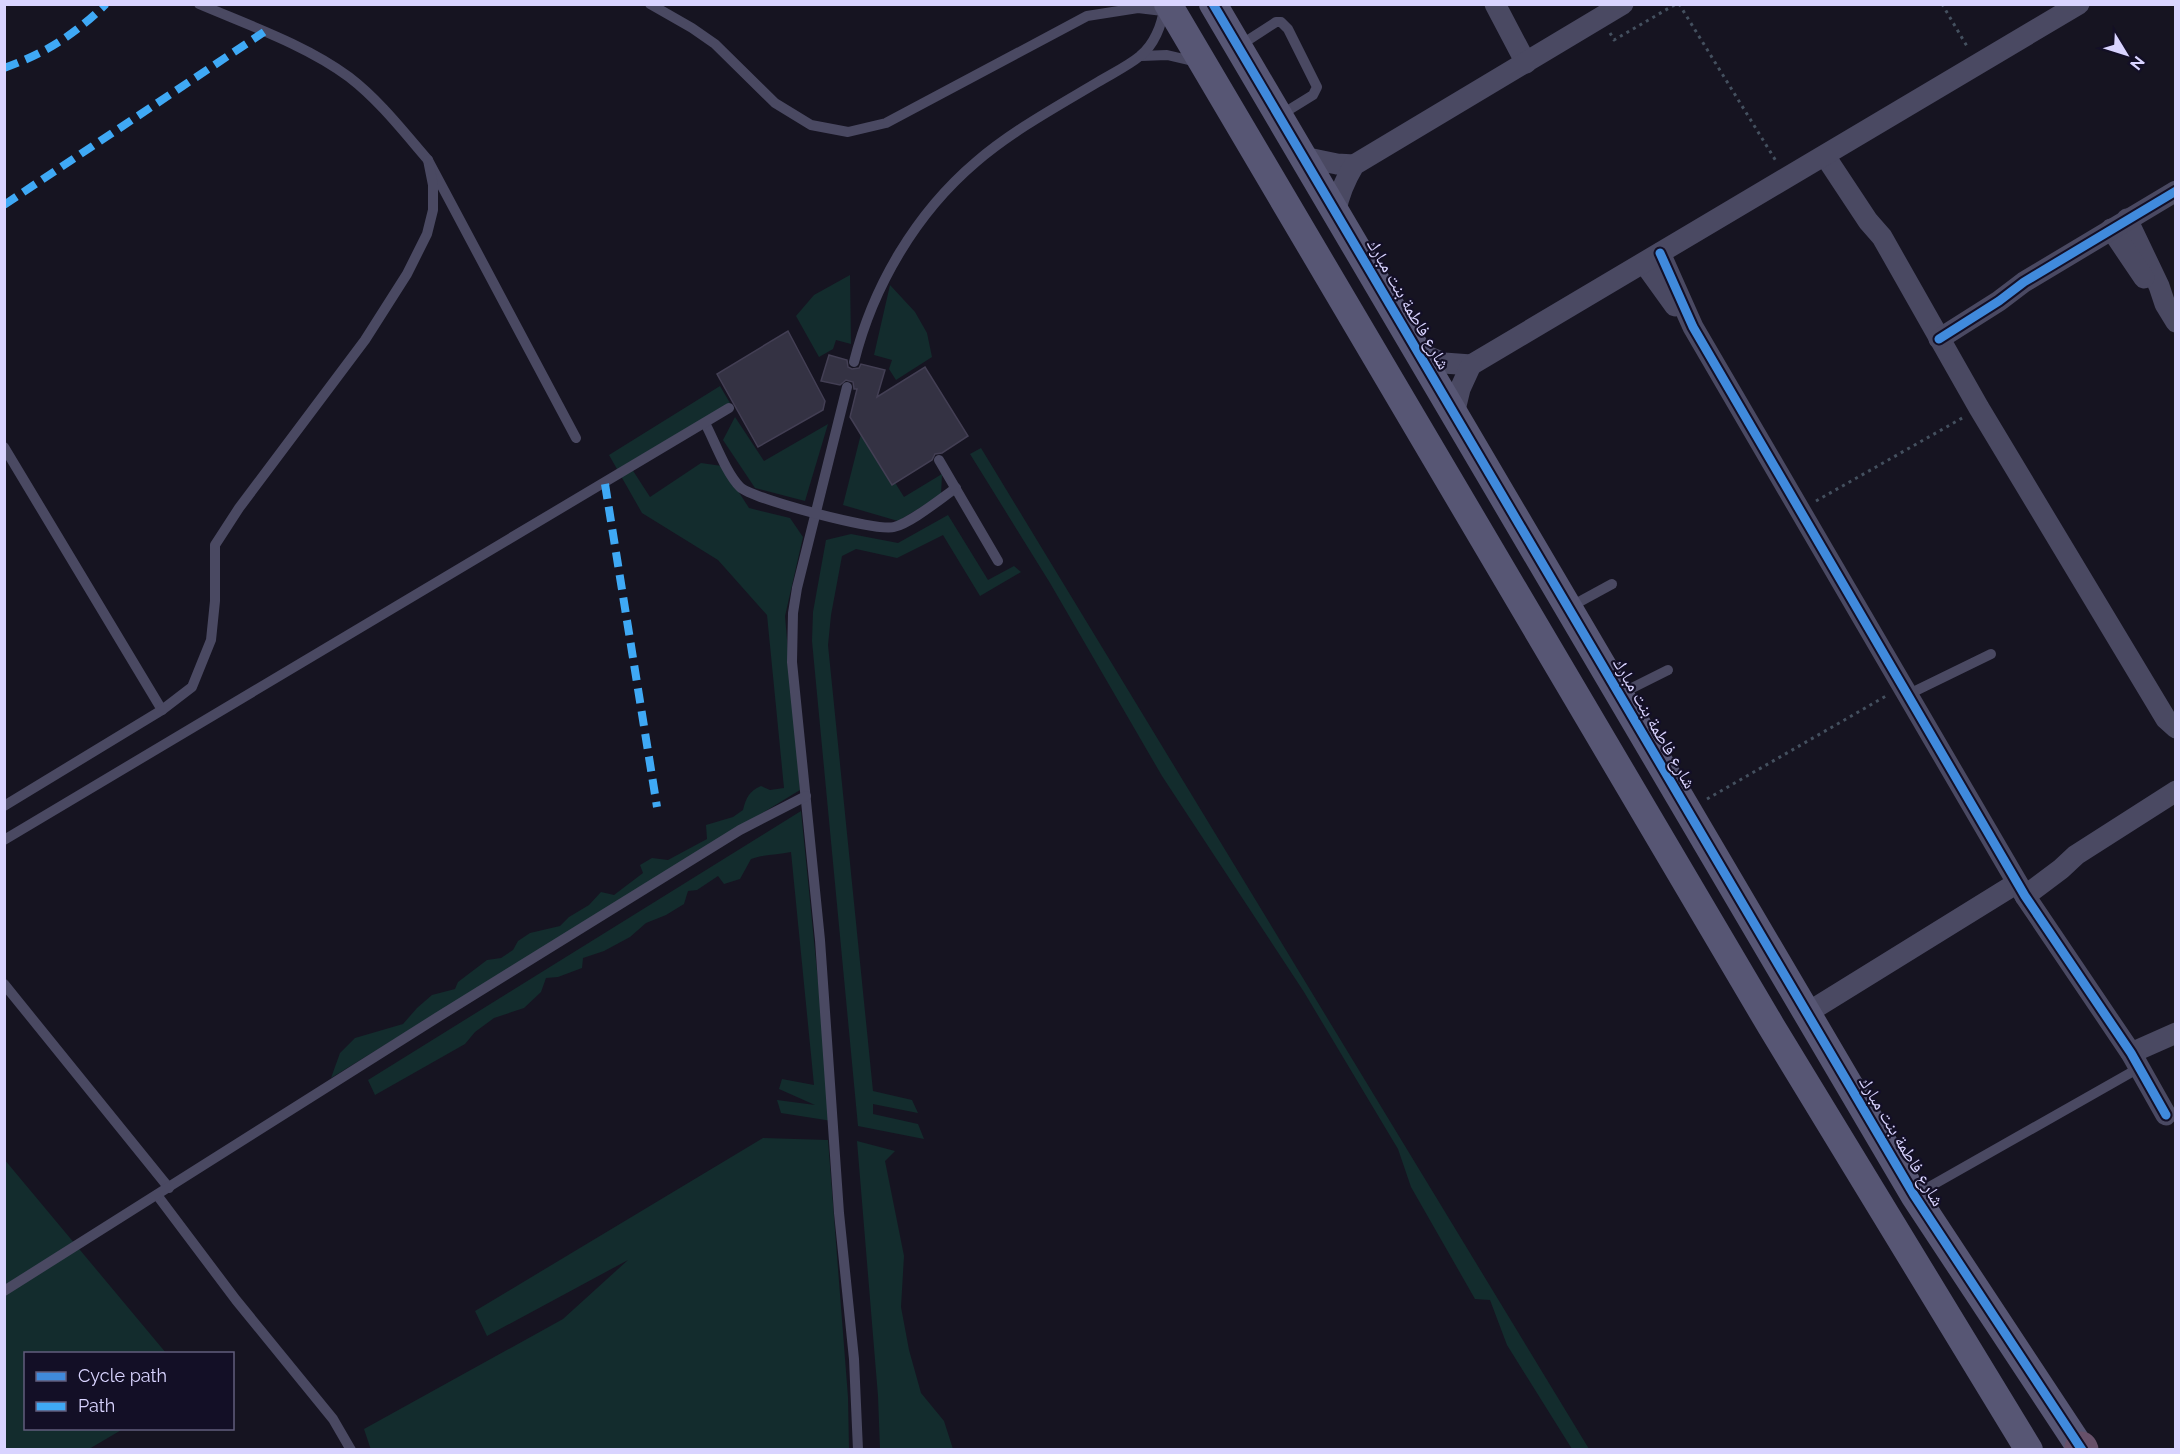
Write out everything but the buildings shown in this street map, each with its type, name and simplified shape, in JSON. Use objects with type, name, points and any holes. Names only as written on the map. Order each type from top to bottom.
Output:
[{"type":"street","name":"شارع فاطمة بنت مبارك","points":[[1213,4],[1914,1195],[2082,1449]]},
{"type":"street","points":[[1495,4],[1533,59]]},
{"type":"street","points":[[1507,4],[1533,59]]},
{"type":"street","points":[[1336,211],[1345,179],[1354,165],[1623,4]]},
{"type":"street","points":[[1454,414],[1460,388],[1471,365],[2079,4]]},
{"type":"street","points":[[1165,7],[1205,65],[1747,985],[2029,1449]]},
{"type":"street","points":[[1832,152],[1875,217],[1882,237],[1979,408],[2171,723],[2175,744]]},
{"type":"street","points":[[1303,157],[1354,165]]},
{"type":"street","points":[[1936,333],[1999,301],[2024,282],[2175,191]]},
{"type":"street","points":[[2119,224],[2159,286],[2170,313]]},
{"type":"street","points":[[1652,259],[2019,887],[2135,1061],[2166,1115]]},
{"type":"street","points":[[1419,353],[1444,363],[1471,365]]},
{"type":"street","points":[[1807,1013],[2019,887],[2061,869],[2076,855],[2175,791]]},
{"type":"street","points":[[2135,1061],[2175,1034]]},
{"type":"street","points":[[2135,1061],[2175,1044]]},
{"type":"lane","points":[[200,4],[264,32],[340,71],[379,105],[428,160],[576,438]]},
{"type":"lane","points":[[650,4],[678,19],[715,44],[775,102],[811,125],[848,132],[886,123],[1087,16],[1138,8],[1165,7],[1156,35],[1141,56],[1011,135],[975,163],[950,187],[928,213],[895,261],[869,314],[854,362]]},
{"type":"lane","points":[[1238,47],[1276,22],[1281,22],[1288,29],[1317,87],[1313,95],[1279,116]]},
{"type":"lane","points":[[1141,56],[1167,55],[1205,65]]},
{"type":"lane","points":[[4,806],[162,710],[192,687],[212,640],[215,545],[239,508],[365,340],[418,254],[434,210],[434,185],[428,160]]},
{"type":"lane","points":[[847,387],[797,588],[792,662],[824,997],[839,1213],[854,1359],[858,1449]]},
{"type":"lane","points":[[4,840],[729,408]]},
{"type":"lane","points":[[705,423],[741,488],[754,496],[815,512],[879,528],[894,527],[956,488]]},
{"type":"lane","points":[[4,447],[162,710]]},
{"type":"lane","points":[[939,460],[998,561]]},
{"type":"lane","points":[[1568,608],[1612,584]]},
{"type":"lane","points":[[1906,695],[1990,654]]},
{"type":"lane","points":[[1619,694],[1668,670]]},
{"type":"lane","points":[[4,1291],[438,1017],[740,830],[806,796]]},
{"type":"lane","points":[[4,984],[169,1188]]},
{"type":"lane","points":[[1914,1195],[2135,1061]]},
{"type":"lane","points":[[157,1195],[243,1309],[333,1419],[351,1449]]},
{"type":"path","points":[[1601,18],[1614,40],[1678,4],[1777,162],[1767,167],[1778,184]]},
{"type":"path","points":[[1942,4],[1979,65]]},
{"type":"path","points":[[1799,511],[1979,408]]},
{"type":"path","points":[[1688,811],[1888,694],[1892,703],[1906,695]]},
{"type":"green space","points":[[850,275],[851,344],[836,340],[833,349],[819,357],[796,316],[814,295]]},
{"type":"green space","points":[[890,285],[915,312],[927,333],[932,357],[896,380],[889,369],[892,360],[874,355]]},
{"type":"green space","points":[[720,386],[730,403],[628,463],[650,497],[701,463],[722,466],[749,508],[790,518],[803,537],[785,616],[800,790],[331,1078],[340,1053],[355,1038],[403,1024],[432,995],[455,989],[458,982],[487,960],[501,958],[530,933],[560,926],[569,917],[589,905],[601,892],[614,895],[643,873],[640,865],[652,858],[668,860],[707,839],[706,825],[733,817],[743,810],[749,795],[757,788],[761,786],[770,790],[784,788],[767,615],[718,560],[642,513],[609,455]]},
{"type":"green space","points":[[735,417],[764,461],[828,424],[805,501],[755,488],[723,440]]},
{"type":"green space","points":[[862,430],[904,497],[942,474],[941,495],[898,521],[843,505]]},
{"type":"green space","points":[[981,448],[1589,1449],[1572,1449],[1507,1345],[1490,1300],[1475,1299],[1411,1187],[1398,1149],[1304,992],[1162,776],[1050,583],[970,454]]},
{"type":"green space","points":[[948,515],[988,580],[1014,566],[1021,572],[980,596],[943,535],[897,558],[856,549],[842,556],[828,645],[873,1091],[912,1100],[918,1113],[873,1104],[873,1114],[918,1124],[924,1139],[858,1126],[812,641],[813,612],[826,540],[851,534],[898,543]]},
{"type":"green space","points":[[801,811],[832,1121],[781,1113],[777,1100],[815,1105],[779,1089],[782,1079],[814,1085],[791,852],[751,859],[740,879],[724,884],[718,876],[697,890],[688,891],[684,904],[646,923],[630,937],[604,951],[583,958],[582,968],[558,977],[546,978],[541,992],[524,1008],[494,1018],[475,1032],[465,1044],[375,1095],[368,1080]]},
{"type":"green space","points":[[763,1138],[828,1140],[848,1397],[849,1449],[371,1450],[364,1429],[563,1319],[628,1260],[487,1336],[475,1311]]},
{"type":"green space","points":[[857,1141],[895,1151],[885,1161],[904,1256],[901,1307],[909,1350],[921,1393],[944,1421],[953,1449],[880,1449],[878,1396]]},
{"type":"green space","points":[[4,1159],[165,1352],[24,1352],[24,1430],[121,1430],[89,1449],[5,1449]]},
{"type":"marked path","points":[[4,68],[59,42],[106,4]]},
{"type":"marked path","points":[[4,205],[264,32]]},
{"type":"marked path","points":[[605,484],[657,807]]},
{"type":"cycle path","points":[[1213,4],[1914,1195],[2082,1450]]},
{"type":"cycle path","points":[[1939,339],[1999,301],[2024,282],[2176,191]]},
{"type":"cycle path","points":[[1660,253],[1693,327],[2025,896],[2131,1053],[2166,1115]]}]
